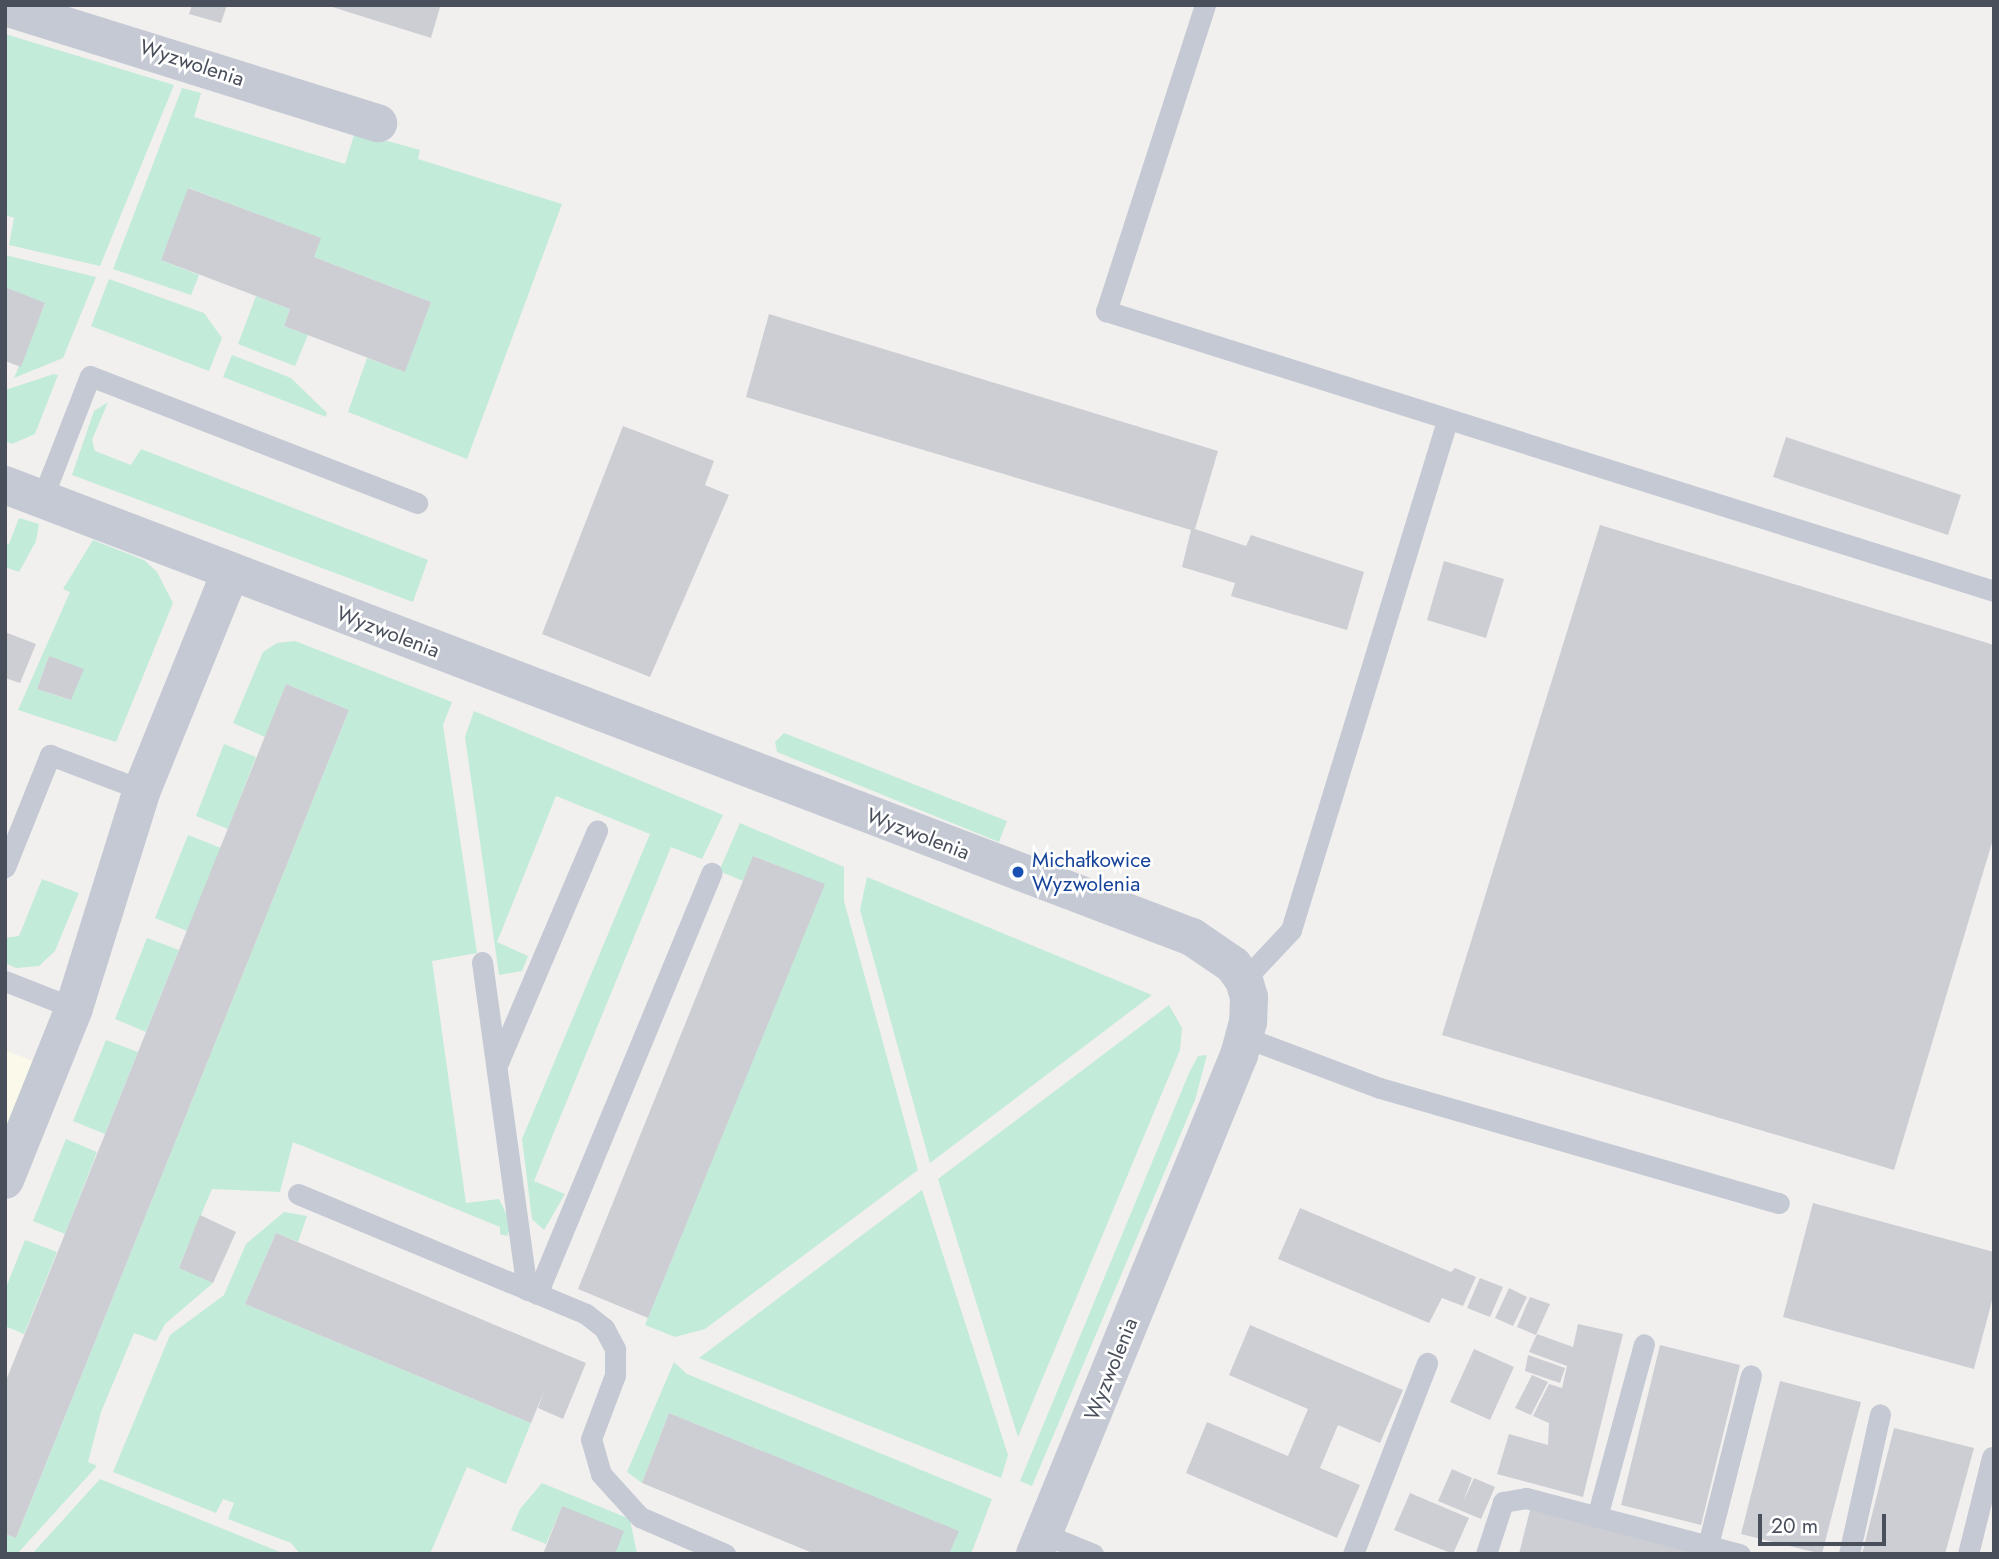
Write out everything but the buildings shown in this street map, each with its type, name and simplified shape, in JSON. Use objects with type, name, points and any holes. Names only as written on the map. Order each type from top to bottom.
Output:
[{"type":"street","name":"Wyzwolenia","points":[[5,6],[378,123]]},
{"type":"street","name":"Wyzwolenia","points":[[5,485],[1192,937],[1213,949],[1244,980],[1249,997],[1244,1037],[1040,1544]]},
{"type":"street","points":[[5,1180],[74,1008],[142,790],[231,571]]},
{"type":"lane","points":[[1205,5],[1106,311],[1447,421],[1994,590]]},
{"type":"lane","points":[[42,499],[90,376],[417,503]]},
{"type":"lane","points":[[1244,980],[1291,930],[1447,421]]},
{"type":"lane","points":[[5,867],[50,755],[142,790]]},
{"type":"lane","points":[[496,1067],[597,830]]},
{"type":"lane","points":[[532,1292],[711,873]]},
{"type":"lane","points":[[482,962],[532,1292]]},
{"type":"lane","points":[[5,981],[74,1008]]},
{"type":"lane","points":[[1244,1037],[1380,1088],[1779,1203]]},
{"type":"lane","points":[[298,1194],[586,1314],[604,1328],[615,1349],[615,1375],[591,1439],[601,1474],[640,1517],[725,1554]]},
{"type":"lane","points":[[1597,1517],[1644,1344]]},
{"type":"lane","points":[[1353,1554],[1427,1363]]},
{"type":"lane","points":[[1708,1545],[1751,1375]]},
{"type":"lane","points":[[1849,1554],[1880,1414]]},
{"type":"lane","points":[[1968,1554],[1992,1457]]},
{"type":"lane","points":[[1486,1554],[1503,1502],[1526,1498],[1740,1554]]},
{"type":"lane","points":[[1040,1544],[1093,1554]]},
{"type":"shaded area","points":[[5,1050],[35,1062],[5,1137]]},
{"type":"green space","points":[[5,34],[174,85],[100,266],[9,245],[14,218],[5,215]]},
{"type":"green space","points":[[182,88],[201,93],[194,117],[345,164],[355,132],[420,150],[418,159],[562,204],[467,459],[348,412],[367,358],[405,371],[431,302],[314,257],[320,238],[189,188],[161,260],[199,275],[191,295],[113,269]]},
{"type":"green space","points":[[5,255],[96,277],[63,358],[14,378],[45,304],[5,287]]},
{"type":"green space","points":[[109,279],[204,313],[222,338],[209,371],[91,326]]},
{"type":"green space","points":[[256,296],[290,309],[284,326],[308,335],[295,366],[238,344]]},
{"type":"green space","points":[[232,355],[291,378],[327,413],[326,417],[223,377]]},
{"type":"green space","points":[[58,375],[35,434],[12,444],[5,441],[5,390]]},
{"type":"green space","points":[[108,402],[92,440],[95,451],[131,465],[141,449],[428,560],[413,602],[72,475],[94,411]]},
{"type":"green space","points":[[19,518],[39,524],[36,541],[19,572],[5,567],[5,543],[9,544]]},
{"type":"green space","points":[[93,540],[144,560],[157,572],[173,603],[116,742],[18,710],[70,592],[63,589]],"holes":[[[49,656],[70,700],[37,689]]]},
{"type":"green space","points":[[295,641],[452,702],[443,725],[477,953],[432,961],[466,1203],[499,1199],[512,1225],[507,1236],[500,1234],[500,1227],[293,1142],[280,1192],[212,1189],[179,1267],[213,1283],[165,1324],[156,1341],[134,1333],[101,1412],[88,1462],[97,1466],[17,1554],[5,1554],[5,1534],[16,1538],[349,710],[286,684],[265,737],[233,723],[263,652],[277,643]]},
{"type":"green space","points":[[474,711],[723,815],[702,859],[671,847],[534,1181],[565,1194],[544,1230],[532,1219],[522,1139],[650,834],[556,796],[497,942],[528,956],[522,971],[499,975],[465,737]]},
{"type":"green space","points":[[784,733],[1007,821],[999,842],[777,752],[775,742]]},
{"type":"green space","points":[[224,744],[256,757],[228,829],[196,816]]},
{"type":"green space","points":[[740,823],[844,867],[844,901],[918,1170],[705,1329],[675,1337],[645,1325],[824,885],[754,856],[743,881],[719,871]]},
{"type":"green space","points":[[188,835],[221,848],[187,931],[155,918]]},
{"type":"green space","points":[[867,877],[1152,995],[930,1163],[860,910]]},
{"type":"green space","points":[[42,879],[79,893],[55,951],[39,966],[16,968],[5,963],[5,938],[19,936]]},
{"type":"green space","points":[[147,938],[179,950],[146,1032],[115,1019]]},
{"type":"green space","points":[[1169,1005],[1182,1028],[1180,1050],[1018,1437],[938,1179]]},
{"type":"green space","points":[[106,1040],[138,1052],[105,1134],[73,1121]]},
{"type":"green space","points":[[1207,1055],[1195,1100],[1032,1486],[1020,1481],[1189,1073],[1198,1056]]},
{"type":"green space","points":[[66,1139],[97,1152],[65,1234],[33,1221]]},
{"type":"green space","points":[[922,1190],[1008,1455],[1001,1478],[699,1358]]},
{"type":"green space","points":[[284,1212],[307,1216],[298,1242],[276,1233],[245,1304],[531,1423],[506,1484],[467,1467],[430,1554],[300,1554],[291,1543],[228,1519],[234,1503],[223,1499],[216,1513],[113,1472],[170,1335],[224,1295],[246,1244]]},
{"type":"green space","points":[[25,1240],[57,1252],[24,1334],[5,1326],[5,1290]]},
{"type":"green space","points":[[674,1362],[687,1374],[992,1499],[971,1554],[949,1554],[958,1531],[669,1413],[642,1483],[627,1472]]},
{"type":"green space","points":[[100,1479],[285,1554],[32,1554]]},
{"type":"green space","points":[[542,1483],[630,1519],[637,1554],[615,1554],[562,1506],[546,1544],[511,1530],[520,1509]]},
{"type":"place","name":"Michałkowice Wyzwolenia","points":[[1018,872]]}]
